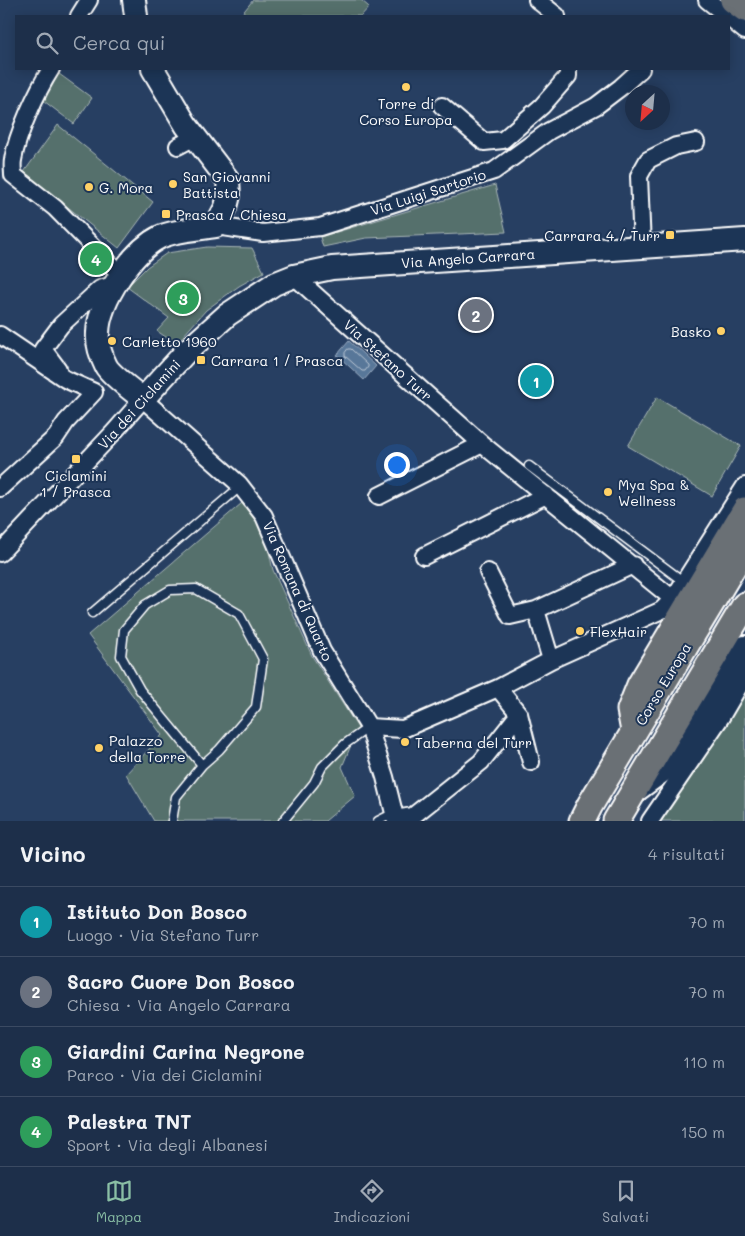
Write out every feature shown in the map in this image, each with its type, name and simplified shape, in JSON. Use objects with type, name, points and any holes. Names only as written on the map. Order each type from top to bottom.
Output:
[{"type":"main road","points":[[733,0],[745,9]]},
{"type":"main road","points":[[634,732],[630,710],[640,685],[745,510]]},
{"type":"main road","name":"Corso Europa","points":[[582,821],[745,547]]},
{"type":"main road","points":[[616,821],[745,605]]},
{"type":"street","points":[[80,15],[89,0]]},
{"type":"street","points":[[134,0],[136,15]]},
{"type":"street","points":[[537,0],[556,15]]},
{"type":"street","points":[[707,0],[726,15]]},
{"type":"street","points":[[730,19],[745,31]]},
{"type":"street","points":[[50,70],[16,145],[12,161],[13,175],[55,208],[118,279]]},
{"type":"street","points":[[143,399],[107,368],[99,347],[98,333],[100,320],[118,279],[147,245],[163,236],[216,226],[226,207],[229,195],[228,180],[186,142],[186,125],[155,70]]},
{"type":"street","points":[[442,106],[484,142],[503,140],[542,106],[568,76],[568,70]]},
{"type":"street","name":"Via Luigi Sartorio","points":[[216,226],[263,233],[320,227],[494,171],[549,131],[596,106],[640,70]]},
{"type":"street","points":[[642,247],[639,176],[648,160],[676,146],[696,142]]},
{"type":"street","name":"Via Angelo Carrara","points":[[294,276],[332,268],[745,240]]},
{"type":"street","name":"Via dei Ciclamini","points":[[0,553],[114,432],[185,353],[227,315],[274,284],[294,276]]},
{"type":"street","name":"Via Stefano Turr","points":[[294,276],[482,444],[673,598]]},
{"type":"street","points":[[65,379],[43,349],[61,325],[100,289],[118,279]]},
{"type":"street","points":[[0,335],[65,379],[94,392],[66,422],[56,436],[0,488]]},
{"type":"street","name":"Via Romana di Quarto","points":[[143,399],[241,486],[264,516],[322,651],[369,727],[385,777],[395,818]]},
{"type":"street","points":[[379,496],[482,444]]},
{"type":"street","points":[[369,727],[403,728],[498,688],[551,660],[662,610],[684,582],[745,486]]},
{"type":"street","points":[[424,556],[546,495]]},
{"type":"street","points":[[488,572],[510,616],[536,610],[633,564]]},
{"type":"street","points":[[536,610],[551,660]]},
{"type":"street","points":[[634,793],[672,764],[745,647]]},
{"type":"street","points":[[650,821],[721,717],[745,676]]},
{"type":"street","points":[[498,688],[519,714],[532,762]]},
{"type":"street","points":[[395,818],[413,816],[481,762],[519,714]]},
{"type":"lane","points":[[529,466],[684,582]]},
{"type":"lane","points":[[92,613],[241,486]]},
{"type":"lane","points":[[172,821],[176,797],[256,707],[263,659],[239,614],[196,589],[170,590],[145,605],[124,630],[121,656],[140,690],[202,766]]},
{"type":"lane","points":[[283,821],[314,783],[322,767],[344,744],[369,727]]},
{"type":"lane","points":[[378,821],[395,818]]},
{"type":"green space","points":[[253,0],[361,0],[369,7],[362,15],[241,15]]},
{"type":"green space","points":[[55,71],[92,98],[74,124],[40,98]]},
{"type":"green space","name":"G. Mora","points":[[58,125],[153,202],[119,248],[24,172]]},
{"type":"green space","points":[[495,185],[506,232],[366,238],[323,247],[320,237]]},
{"type":"green space","points":[[207,247],[252,248],[264,272],[239,286],[206,310],[176,344],[157,331],[169,318],[127,287],[147,267],[167,253]]},
{"type":"green space","points":[[657,397],[741,446],[712,496],[628,446]]},
{"type":"green space","points":[[242,503],[264,530],[273,570],[312,656],[358,728],[342,767],[355,796],[325,821],[154,821],[126,774],[162,735],[88,635]]},
{"type":"green space","points":[[745,687],[745,821],[659,821]]},
{"type":"water","points":[[349,341],[376,366],[364,380],[337,355]]},
{"type":"place","name":"Torre di Corso Europa","points":[[406,87]]},
{"type":"place","name":"San Giovanni Battista","points":[[173,184]]},
{"type":"place","name":"G. Mora","points":[[89,187]]},
{"type":"place","name":"Prasca / Chiesa","points":[[166,214]]},
{"type":"place","name":"Carrara 4 / Turr","points":[[670,235]]},
{"type":"place","name":"Palestra TNT","points":[[96,259]]},
{"type":"place","name":"Giardini Carina Negrone","points":[[183,298]]},
{"type":"place","name":"Sacro Cuore Don Bosco","points":[[476,315]]},
{"type":"place","name":"Basko","points":[[721,331]]},
{"type":"place","name":"Carletto 1960","points":[[112,341]]},
{"type":"place","name":"Carrara 1 / Prasca","points":[[201,360]]},
{"type":"place","name":"Istituto Don Bosco","points":[[536,381]]},
{"type":"place","name":"Ciclamini 1 / Prasca","points":[[76,459]]},
{"type":"place","name":"Mya Spa & Wellness","points":[[608,492]]},
{"type":"place","name":"FlexHair","points":[[580,631]]},
{"type":"place","name":"Taberna del Turr","points":[[405,742]]},
{"type":"place","name":"Palazzo della Torre","points":[[99,748]]}]
